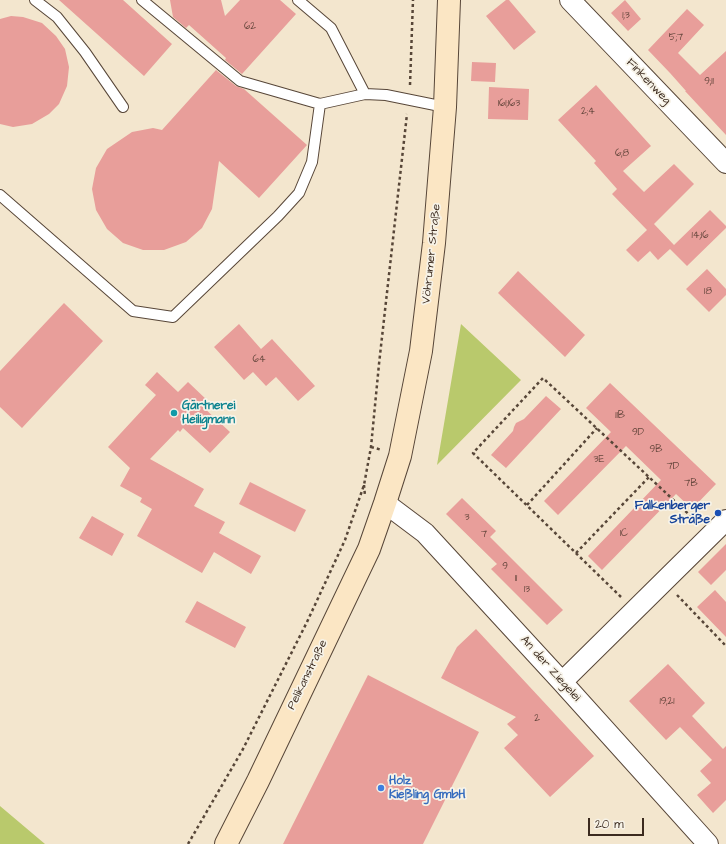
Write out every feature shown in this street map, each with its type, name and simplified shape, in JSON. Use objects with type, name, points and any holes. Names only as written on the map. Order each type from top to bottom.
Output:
[{"type":"main road","name":"Vöhrumer Straße","points":[[385,503],[400,456],[421,351],[434,243],[445,107],[449,0]]},
{"type":"main road","name":"Pelikanstraße","points":[[226,844],[369,549],[385,503]]},
{"type":"street","name":"Finkenweg","points":[[570,0],[726,163]]},
{"type":"street","name":"An der Ziegelei","points":[[385,503],[425,533],[708,844]]},
{"type":"street","points":[[562,682],[726,520]]},
{"type":"lane","points":[[35,0],[56,17],[86,52],[123,107]]},
{"type":"lane","points":[[142,0],[240,81],[320,104],[365,94],[386,95],[445,107]]},
{"type":"lane","points":[[298,0],[331,28],[365,94]]},
{"type":"lane","points":[[0,195],[133,311],[173,317],[278,216],[299,193],[312,162],[320,104]]},
{"type":"path","points":[[188,844],[243,749],[307,622],[345,540],[364,485],[371,447],[378,364],[409,100],[413,0]]},
{"type":"path","points":[[635,610],[473,453],[543,378],[711,535]]},
{"type":"path","points":[[527,505],[596,428]]},
{"type":"path","points":[[576,553],[649,477]]},
{"type":"path","points":[[664,581],[726,646]]},
{"type":"green space","points":[[461,324],[521,380],[437,465]]},
{"type":"green space","points":[[0,806],[45,844],[0,844]]},
{"type":"building","points":[[59,0],[123,0],[172,44],[144,76]]},
{"type":"building","points":[[170,0],[221,0],[225,16],[240,0],[280,0],[296,14],[242,74],[225,60],[226,58],[189,25],[186,28],[173,17]]},
{"type":"building","points":[[506,0],[509,0],[536,32],[514,50],[486,16]]},
{"type":"building","points":[[625,0],[641,19],[628,31],[611,13]]},
{"type":"building","points":[[687,9],[704,25],[678,53],[700,75],[726,51],[726,135],[648,50]]},
{"type":"building","points":[[11,16],[23,17],[42,23],[56,36],[65,49],[69,67],[67,86],[59,104],[49,114],[32,124],[13,127],[0,124],[0,19]]},
{"type":"building","points":[[472,62],[496,63],[495,82],[471,81]]},
{"type":"building","points":[[216,70],[236,86],[244,89],[307,145],[259,198],[219,161],[212,209],[202,228],[186,242],[164,250],[143,250],[123,243],[107,229],[96,210],[92,189],[96,168],[107,149],[132,132],[153,128],[162,130]]},
{"type":"building","points":[[596,85],[651,146],[623,171],[644,192],[674,164],[694,184],[654,224],[674,245],[710,210],[726,226],[726,228],[687,266],[670,249],[658,260],[650,251],[638,262],[626,250],[647,230],[612,194],[617,189],[594,163],[596,161],[558,120]]},
{"type":"building","points":[[489,87],[529,89],[528,120],[488,119]]},
{"type":"building","points":[[707,269],[726,289],[726,295],[709,312],[686,289]]},
{"type":"building","points":[[518,271],[585,335],[565,357],[498,293]]},
{"type":"building","points":[[64,303],[103,341],[22,428],[0,407],[0,371]]},
{"type":"building","points":[[239,324],[261,349],[272,339],[315,386],[298,401],[276,377],[266,386],[253,372],[244,380],[214,347]]},
{"type":"building","points":[[157,372],[178,392],[188,382],[208,401],[203,407],[230,432],[210,453],[183,428],[180,432],[178,430],[150,459],[204,489],[194,506],[225,522],[219,533],[261,556],[251,574],[214,552],[202,573],[137,536],[152,509],[140,502],[142,498],[120,486],[130,468],[108,447],[156,395],[145,385]]},
{"type":"building","points":[[610,383],[716,484],[692,509],[676,494],[602,570],[588,556],[661,480],[626,446],[558,515],[544,501],[611,432],[586,408]]},
{"type":"building","points":[[546,396],[561,409],[506,468],[491,455],[513,431],[516,423],[524,419]]},
{"type":"building","points":[[250,482],[306,510],[295,532],[239,504]]},
{"type":"building","points":[[462,498],[496,531],[490,537],[563,610],[547,625],[491,569],[497,564],[446,514]]},
{"type":"building","points":[[92,516],[124,534],[112,556],[79,538]]},
{"type":"building","points":[[726,544],[726,570],[711,585],[698,572]]},
{"type":"building","points":[[715,590],[726,602],[726,637],[697,607]]},
{"type":"building","points":[[197,601],[246,627],[235,648],[185,622]]},
{"type":"building","points":[[476,629],[594,756],[550,797],[504,748],[518,735],[507,724],[516,717],[441,678],[457,647]]},
{"type":"building","points":[[668,664],[705,703],[692,716],[723,749],[726,746],[726,800],[713,813],[697,795],[711,783],[700,771],[712,760],[680,727],[666,740],[629,701]]},
{"type":"building","name":"Holz Kießling GmbH","points":[[368,675],[479,732],[423,844],[283,844]]},
{"type":"place","name":"Gärtnerei Heiligmann","points":[[174,413]]},
{"type":"place","name":"Falkenberger Straße","points":[[718,513]]},
{"type":"place","name":"Holz Kießling GmbH","points":[[381,788]]}]
